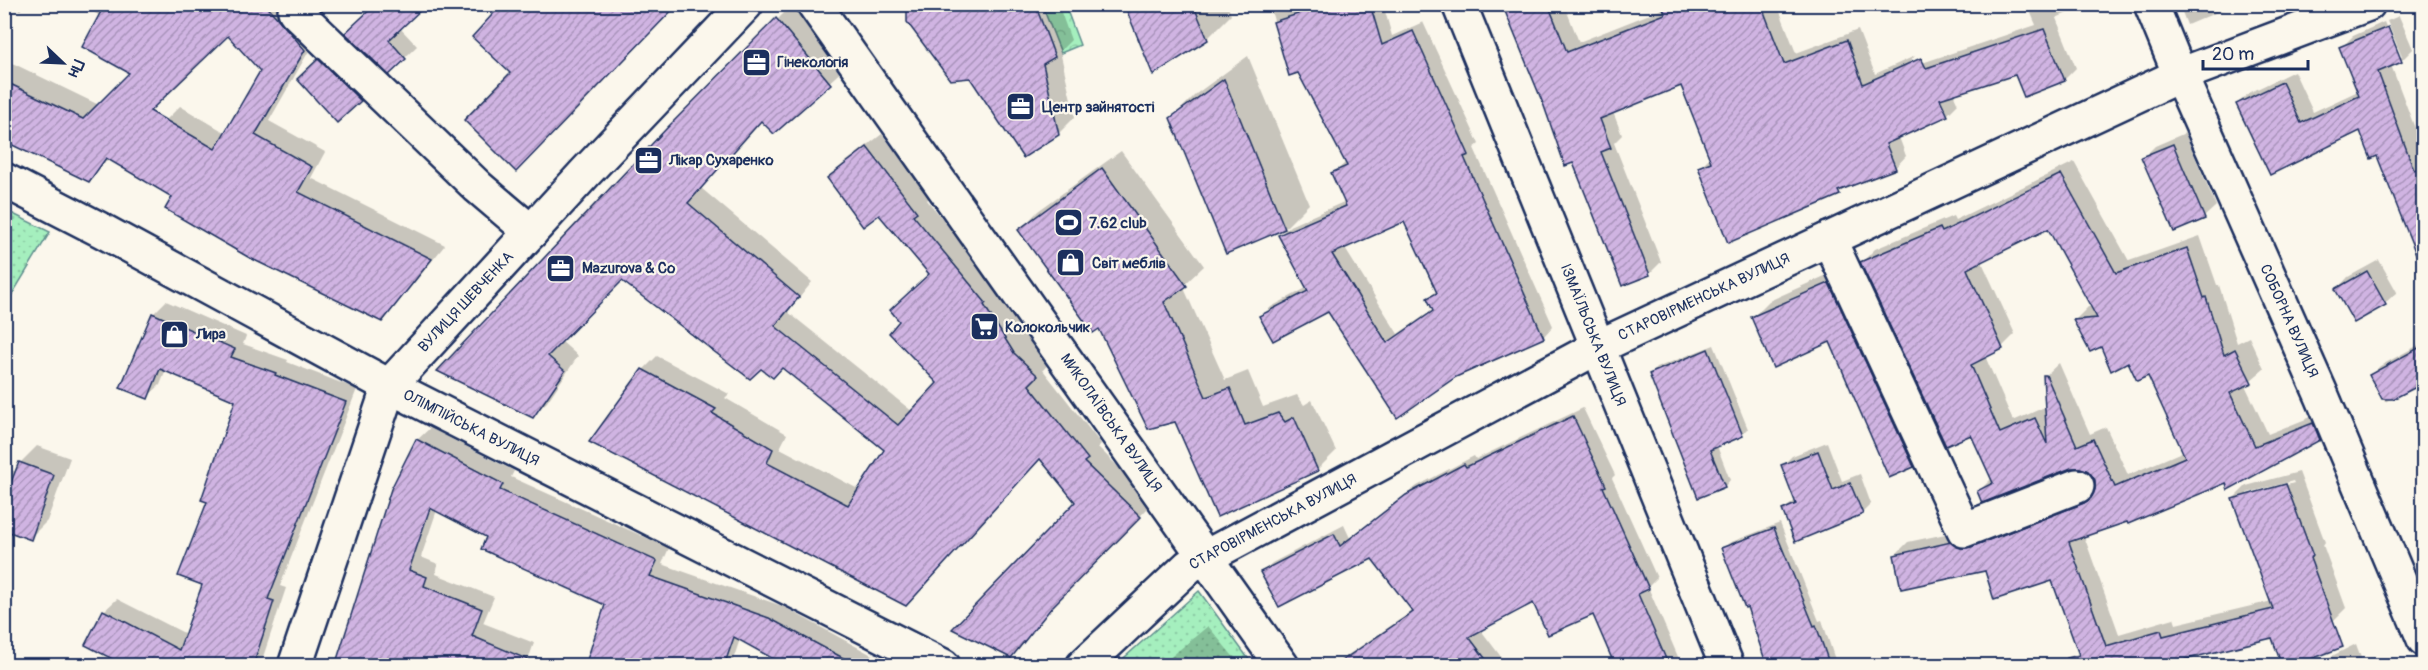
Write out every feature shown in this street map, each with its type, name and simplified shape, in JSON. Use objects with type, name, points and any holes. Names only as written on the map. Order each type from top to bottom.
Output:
[{"type":"street","name":"ВУЛИЦЯ ШЕВЧЕНКА","points":[[296,666],[389,386],[746,4]]},
{"type":"street","name":"МИКОЛАЇВСЬКА ВУЛИЦЯ","points":[[814,4],[1282,666]]},
{"type":"street","name":"ІЗМАЇЛЬСЬКА ВУЛИЦЯ","points":[[1459,4],[1727,666]]},
{"type":"street","name":"СОБОРНА ВУЛИЦЯ","points":[[2151,4],[2180,75],[2322,396],[2424,639]]},
{"type":"street","name":"СТАРОВІРМЕНСЬКА ВУЛИЦЯ","points":[[1083,666],[1189,566],[1598,347],[2180,75],[2368,4]]},
{"type":"street","points":[[295,11],[478,187],[531,232]]},
{"type":"street","name":"ОЛІМПІЙСЬКА ВУЛИЦЯ","points":[[4,180],[111,235],[389,386],[943,666]]},
{"type":"street","points":[[1829,239],[1964,530],[2077,486]]},
{"type":"green space","points":[[1042,5],[1065,5],[1080,45],[1061,53]]},
{"type":"green space","points":[[5,210],[50,232],[5,306]]},
{"type":"green space","points":[[1199,591],[1253,665],[1116,665]]},
{"type":"building","points":[[105,4],[265,4],[305,50],[255,135],[312,167],[298,192],[432,259],[382,322],[248,257],[165,209],[172,197],[106,158],[89,182],[4,141],[4,81],[83,119],[129,73],[82,47]],"holes":[[[228,36],[260,71],[215,149],[150,111]]]},
{"type":"building","points":[[376,4],[427,4],[389,40],[406,59],[389,75],[345,33]]},
{"type":"building","points":[[502,4],[678,4],[516,172],[464,120],[510,73],[472,37]]},
{"type":"building","name":"Центр зайнятості","points":[[907,4],[1035,4],[1055,57],[1043,64],[1059,135],[1023,158],[970,78],[950,80],[907,22]]},
{"type":"building","points":[[1124,4],[1193,4],[1208,40],[1153,75]]},
{"type":"building","points":[[1296,4],[1370,4],[1382,45],[1413,31],[1469,155],[1464,157],[1544,338],[1456,377],[1397,418],[1328,312],[1273,341],[1259,316],[1308,291],[1278,235],[1346,206],[1331,173],[1347,166],[1298,73],[1289,76],[1273,22],[1298,14]],"holes":[[[1404,222],[1437,293],[1427,298],[1433,311],[1387,343],[1332,254]]]},
{"type":"building","points":[[1502,4],[1548,4],[1567,52],[1665,14],[1662,4],[1761,4],[1784,64],[1847,40],[1863,84],[1921,58],[1926,68],[2044,29],[2065,81],[2024,97],[2015,75],[1940,99],[1948,116],[1886,144],[1896,169],[1838,191],[1840,195],[1728,243],[1698,167],[1711,162],[1681,86],[1600,119],[1611,148],[1601,152],[1650,275],[1622,286],[1573,163],[1565,166],[1544,106]]},
{"type":"building","points":[[776,18],[831,84],[774,134],[761,121],[688,203],[799,297],[775,326],[898,425],[937,383],[889,333],[899,321],[890,310],[929,274],[879,215],[863,227],[827,178],[867,147],[917,212],[913,215],[986,303],[984,305],[1014,353],[1038,376],[1029,385],[1088,459],[1084,462],[1141,517],[1052,607],[1011,658],[952,629],[1075,502],[1040,459],[906,606],[589,442],[642,369],[716,409],[712,413],[773,449],[767,463],[848,505],[884,450],[782,368],[773,378],[761,369],[750,379],[622,281],[548,356],[565,371],[533,418],[437,371],[667,128]]},
{"type":"building","points":[[2388,27],[2402,62],[2378,72],[2414,170],[2424,166],[2422,269],[2377,156],[2371,159],[2360,131],[2270,175],[2236,104],[2282,82],[2301,123],[2359,96],[2339,47]]},
{"type":"building","points":[[318,59],[361,101],[337,123],[297,79]]},
{"type":"building","points":[[1224,79],[1285,229],[1226,254],[1170,118]]},
{"type":"building","points":[[2173,144],[2205,219],[2174,232],[2141,157]]},
{"type":"building","points":[[1102,168],[1187,286],[1164,302],[1206,397],[1230,388],[1245,425],[1278,413],[1285,422],[1294,417],[1318,471],[1217,517],[1175,422],[1148,429],[1099,329],[1093,333],[1018,230]]},
{"type":"building","points":[[2061,174],[2116,273],[2187,248],[2204,298],[2206,297],[2224,355],[2235,349],[2252,383],[2230,393],[2255,446],[2313,423],[2320,440],[2228,490],[2226,483],[2128,524],[2127,522],[2069,542],[2106,646],[2161,630],[2163,636],[2273,609],[2232,499],[2286,484],[2343,647],[2293,666],[2282,666],[2272,638],[2159,666],[2068,666],[2067,658],[2079,655],[2052,581],[1994,600],[1985,571],[1901,589],[1894,555],[1951,542],[1961,548],[1971,547],[2084,503],[2091,498],[2095,489],[2095,480],[2088,471],[2071,468],[1982,503],[1977,491],[1993,483],[1971,435],[1946,446],[1860,262],[1940,228],[1942,232]],"holes":[[[2048,229],[2097,318],[2073,320],[2090,352],[2101,347],[2111,371],[2128,362],[2137,381],[2148,376],[2185,457],[2115,487],[2093,439],[2077,446],[2046,375],[2043,375],[2047,444],[2035,418],[2000,433],[1971,365],[2003,349],[1967,269]]]},
{"type":"building","points":[[2367,271],[2386,305],[2354,323],[2335,289]]},
{"type":"building","points":[[1829,283],[1914,467],[1889,478],[1830,342],[1773,368],[1751,317]]},
{"type":"building","points":[[152,313],[235,349],[231,357],[346,402],[268,599],[274,601],[253,666],[126,666],[85,645],[103,610],[179,650],[202,585],[178,576],[207,502],[201,500],[235,401],[160,369],[148,399],[120,388]]},
{"type":"building","points":[[2424,345],[2424,383],[2393,399],[2382,399],[2369,375]]},
{"type":"building","points":[[1708,349],[1743,436],[1710,450],[1725,487],[1698,498],[1649,374]]},
{"type":"building","points":[[1573,416],[1606,486],[1603,487],[1649,589],[1638,594],[1669,666],[1615,666],[1593,615],[1548,635],[1533,603],[1469,637],[1491,666],[1334,666],[1413,612],[1372,559],[1279,607],[1260,572],[1334,534],[1340,546],[1406,495],[1464,464],[1466,467]]},
{"type":"building","points":[[416,439],[503,484],[500,490],[657,561],[650,576],[769,618],[858,666],[786,666],[734,637],[724,666],[585,666],[605,605],[481,549],[486,537],[430,508],[409,570],[427,577],[424,586],[482,609],[472,636],[543,666],[335,666],[391,489]]},
{"type":"building","points":[[1818,451],[1833,490],[1850,483],[1863,514],[1795,542],[1782,510],[1796,504],[1781,465]]},
{"type":"building","points":[[19,462],[54,475],[31,540],[4,530],[4,500]]},
{"type":"building","points":[[1774,528],[1814,626],[1816,625],[1830,666],[1767,666],[1747,607],[1745,608],[1721,548]]},
{"type":"place","name":"Гінекологія","points":[[756,62]]},
{"type":"place","name":"Центр зайнятості","points":[[1021,107]]},
{"type":"place","name":"Лікар Сухаренко","points":[[648,160]]},
{"type":"place","name":"7.62 club","points":[[1068,223]]},
{"type":"place","name":"Світ меблів","points":[[1071,263]]},
{"type":"place","name":"Mazurova & Co","points":[[561,268]]},
{"type":"place","name":"Колокольчик","points":[[984,327]]},
{"type":"place","name":"Лира","points":[[175,334]]}]
